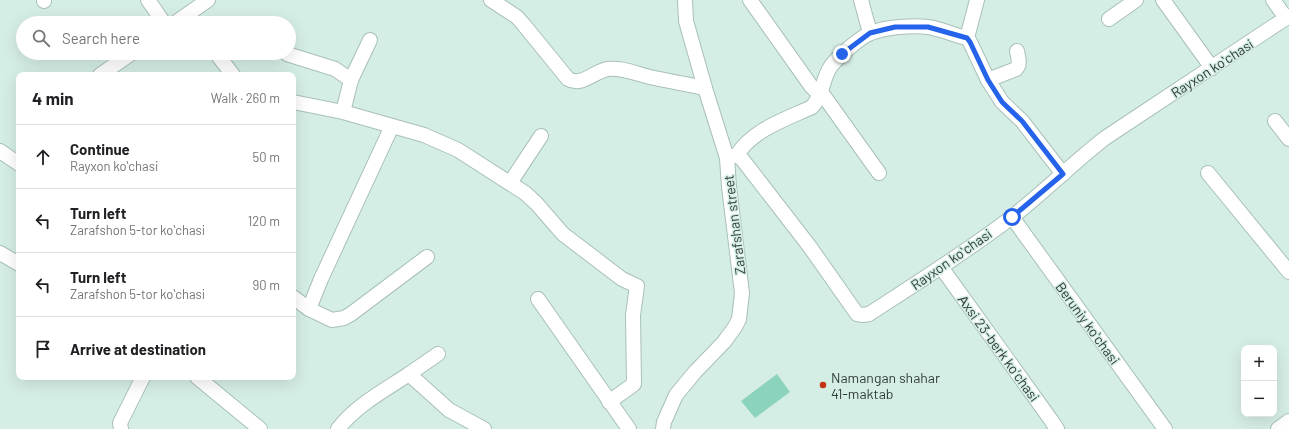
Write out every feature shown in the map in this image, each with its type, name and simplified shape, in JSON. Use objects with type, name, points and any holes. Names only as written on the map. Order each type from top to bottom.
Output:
[{"type":"street","points":[[148,0],[159,16]]},
{"type":"street","points":[[193,16],[208,0]]},
{"type":"street","points":[[491,0],[516,17],[568,79],[575,82],[602,70],[614,69],[704,88]]},
{"type":"street","name":"Zarafshan street","points":[[663,429],[664,422],[676,395],[695,372],[724,342],[735,327],[739,319],[742,293],[729,187],[732,157],[704,88],[686,21],[685,0]]},
{"type":"street","points":[[750,0],[811,86],[816,91],[821,92],[879,172]]},
{"type":"street","points":[[861,0],[870,33]]},
{"type":"street","points":[[967,38],[977,0]]},
{"type":"street","points":[[1109,19],[1136,0]]},
{"type":"street","points":[[1163,0],[1212,68]]},
{"type":"street","points":[[1273,0],[1288,17]]},
{"type":"street","name":"Rayxon koʻchasi","points":[[732,157],[742,159],[810,247],[857,314],[869,314],[941,267],[1012,217],[1083,155],[1105,138],[1288,17]]},
{"type":"street","points":[[732,157],[744,145],[761,132],[812,107],[821,92],[824,79],[831,66],[842,54],[870,33],[895,27],[928,27],[967,38],[988,80],[1002,102],[1022,121],[1063,174]]},
{"type":"street","points":[[343,112],[351,80],[370,40]]},
{"type":"street","points":[[988,80],[1016,69],[1019,66],[1017,51]]},
{"type":"street","points":[[296,57],[335,70],[351,80]]},
{"type":"street","points":[[104,72],[122,60]]},
{"type":"street","points":[[221,60],[230,72]]},
{"type":"street","points":[[296,103],[343,112],[424,135],[458,150],[525,193],[536,203],[563,234],[622,279],[637,286],[633,315],[634,384],[609,402]]},
{"type":"street","points":[[1275,121],[1289,139]]},
{"type":"street","points":[[309,309],[321,279],[392,126]]},
{"type":"street","points":[[510,183],[541,136]]},
{"type":"street","points":[[0,151],[16,162]]},
{"type":"street","points":[[1208,173],[1289,272]]},
{"type":"street","name":"Beruniy koʻchasi","points":[[1012,217],[1165,429]]},
{"type":"street","points":[[0,252],[16,262]]},
{"type":"street","points":[[296,299],[309,309],[332,320],[344,318],[427,257]]},
{"type":"street","name":"Аxsi 23-berk koʼchasi","points":[[941,267],[1057,429]]},
{"type":"street","points":[[538,299],[629,429]]},
{"type":"street","points":[[338,429],[353,412],[438,354]]},
{"type":"street","points":[[409,374],[449,410],[484,429]]},
{"type":"street","points":[[121,429],[120,423],[142,380]]},
{"type":"street","points":[[200,380],[255,427]]},
{"type":"green space","points":[[777,374],[790,392],[755,418],[741,401]]},
{"type":"place","name":"Namangan shahar 41-maktab","points":[[823,385]]},
{"type":"route","points":[[842,54],[870,33],[895,27],[928,27],[967,38],[988,80],[1002,102],[1022,121],[1063,174],[1012,217]]}]
